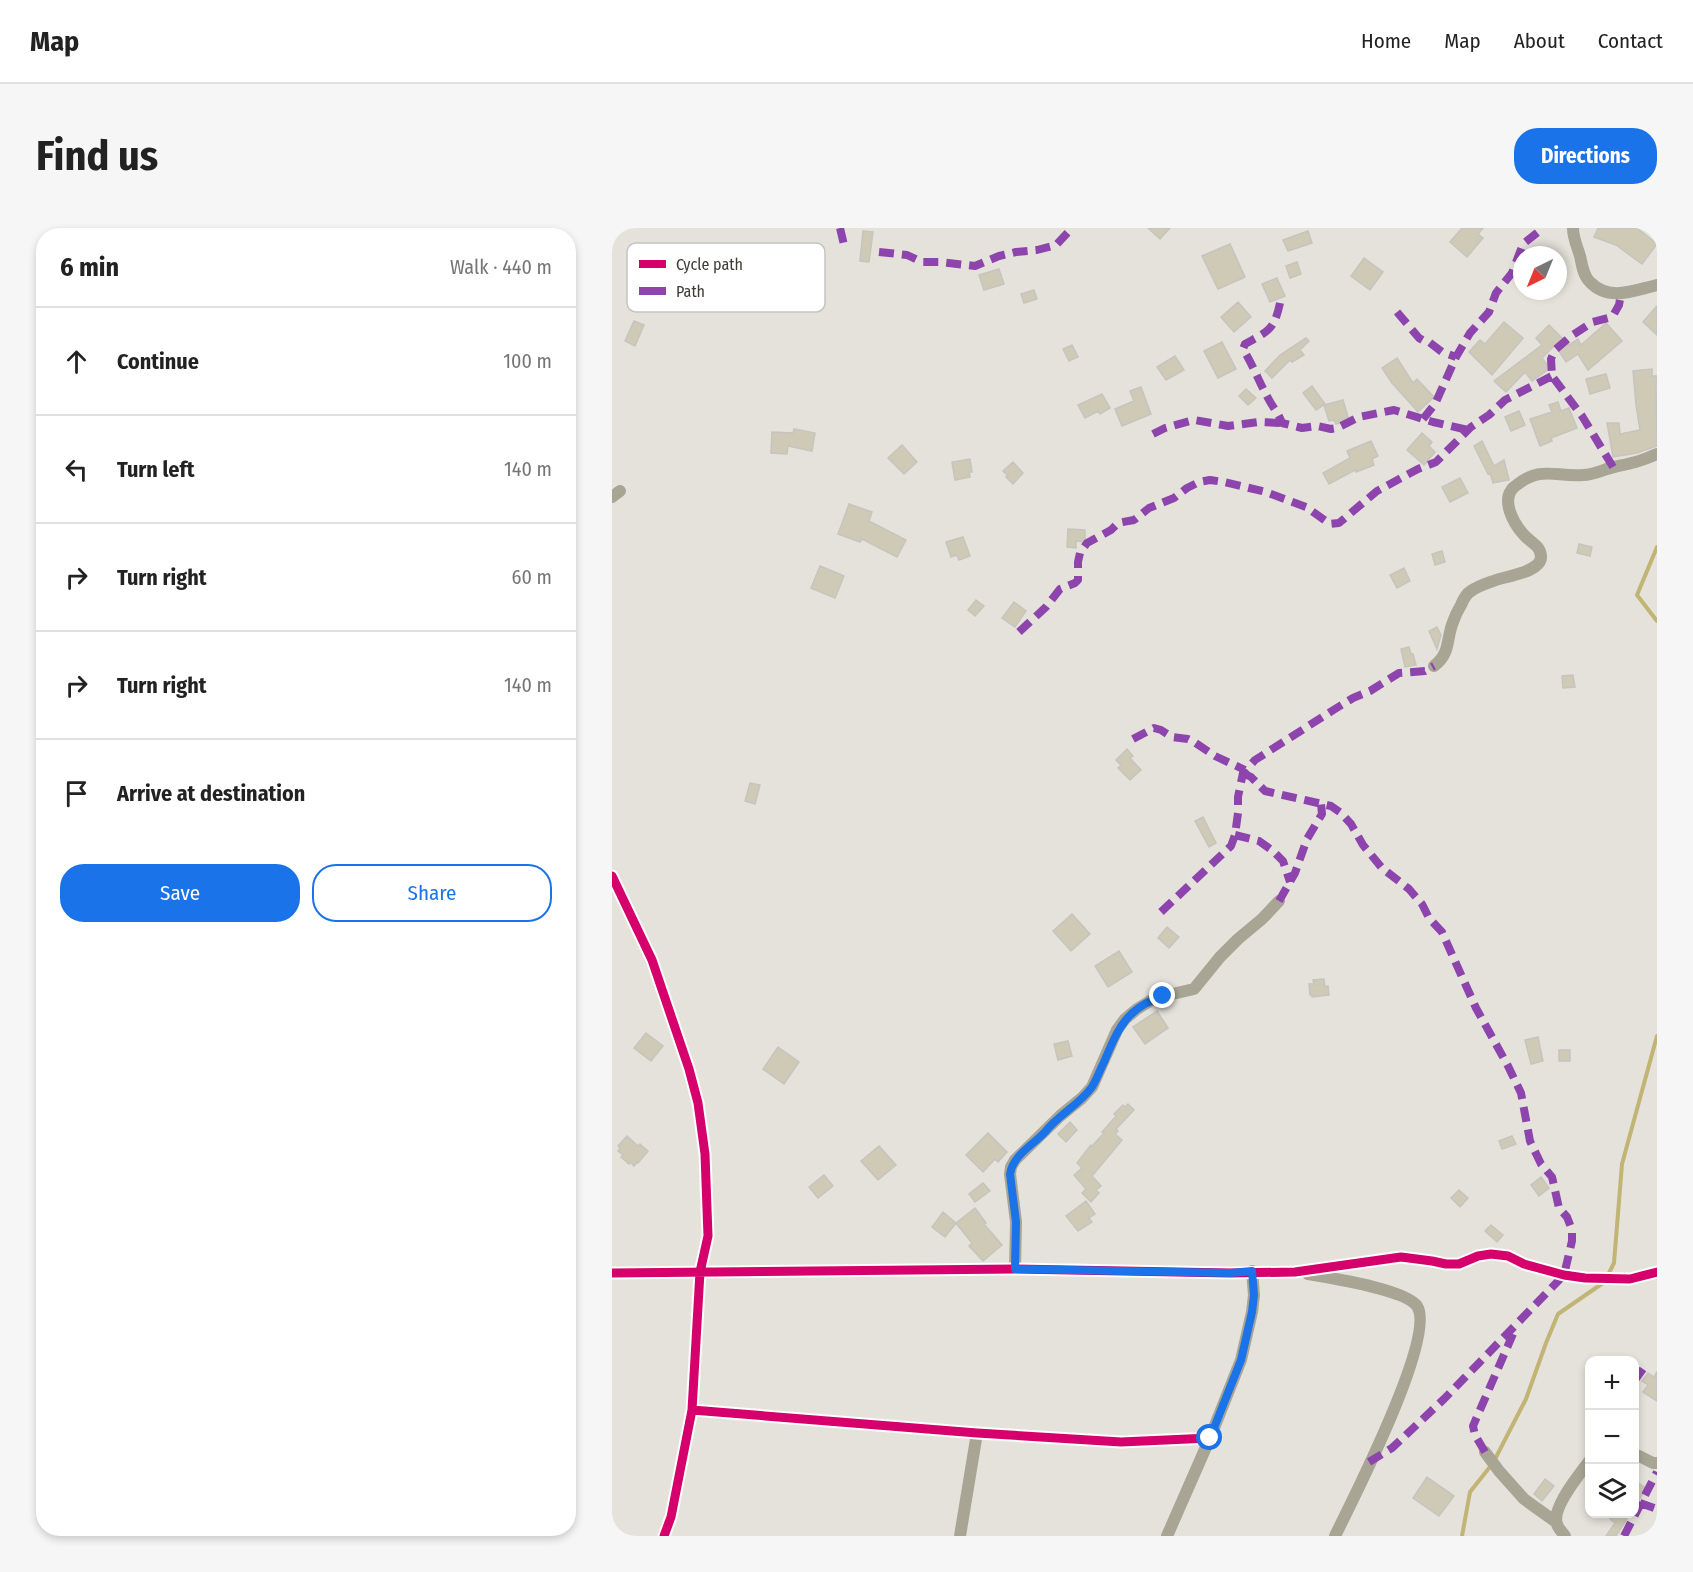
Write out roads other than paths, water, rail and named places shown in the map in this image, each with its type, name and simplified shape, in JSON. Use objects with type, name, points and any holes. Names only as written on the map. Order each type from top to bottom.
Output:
[{"type":"street","points":[[1573,228],[1582,265],[1590,282],[1602,291],[1621,294],[1657,285]]},
{"type":"street","points":[[1434,666],[1445,654],[1452,623],[1469,592],[1498,579],[1522,574],[1538,565],[1540,561],[1539,549],[1517,526],[1507,504],[1508,495],[1512,489],[1544,472],[1586,475],[1638,463],[1657,454]]},
{"type":"street","points":[[612,876],[652,960],[689,1069],[698,1103],[705,1154],[708,1236],[700,1272],[692,1410],[671,1517],[663,1536]]},
{"type":"street","points":[[1015,1269],[1016,1222],[1010,1174],[1015,1160],[1092,1087],[1117,1030],[1125,1019],[1155,999],[1194,989],[1220,957],[1279,901]]},
{"type":"street","points":[[612,1274],[1015,1269],[1295,1272],[1401,1257],[1459,1264],[1478,1256],[1491,1254],[1508,1256],[1524,1264],[1564,1275],[1585,1278],[1630,1278],[1657,1272]]},
{"type":"street","points":[[1167,1536],[1241,1360],[1253,1304],[1252,1271]]},
{"type":"street","points":[[1295,1272],[1380,1289],[1410,1299],[1421,1316],[1419,1337],[1404,1384],[1335,1536]]},
{"type":"street","points":[[692,1410],[976,1433],[1121,1442],[1210,1438]]},
{"type":"street","points":[[960,1536],[976,1433]]},
{"type":"street","points":[[1485,1452],[1524,1499],[1556,1522],[1565,1536]]},
{"type":"street","points":[[1639,1456],[1657,1463]]},
{"type":"street","points":[[1556,1522],[1557,1510],[1587,1464]]},
{"type":"waterway","points":[[1657,547],[1637,595],[1657,621]]},
{"type":"waterway","points":[[1607,1277],[1614,1263],[1622,1164],[1657,1036]]},
{"type":"waterway","points":[[1462,1536],[1470,1492],[1493,1463],[1526,1399],[1558,1314],[1603,1283]]}]
